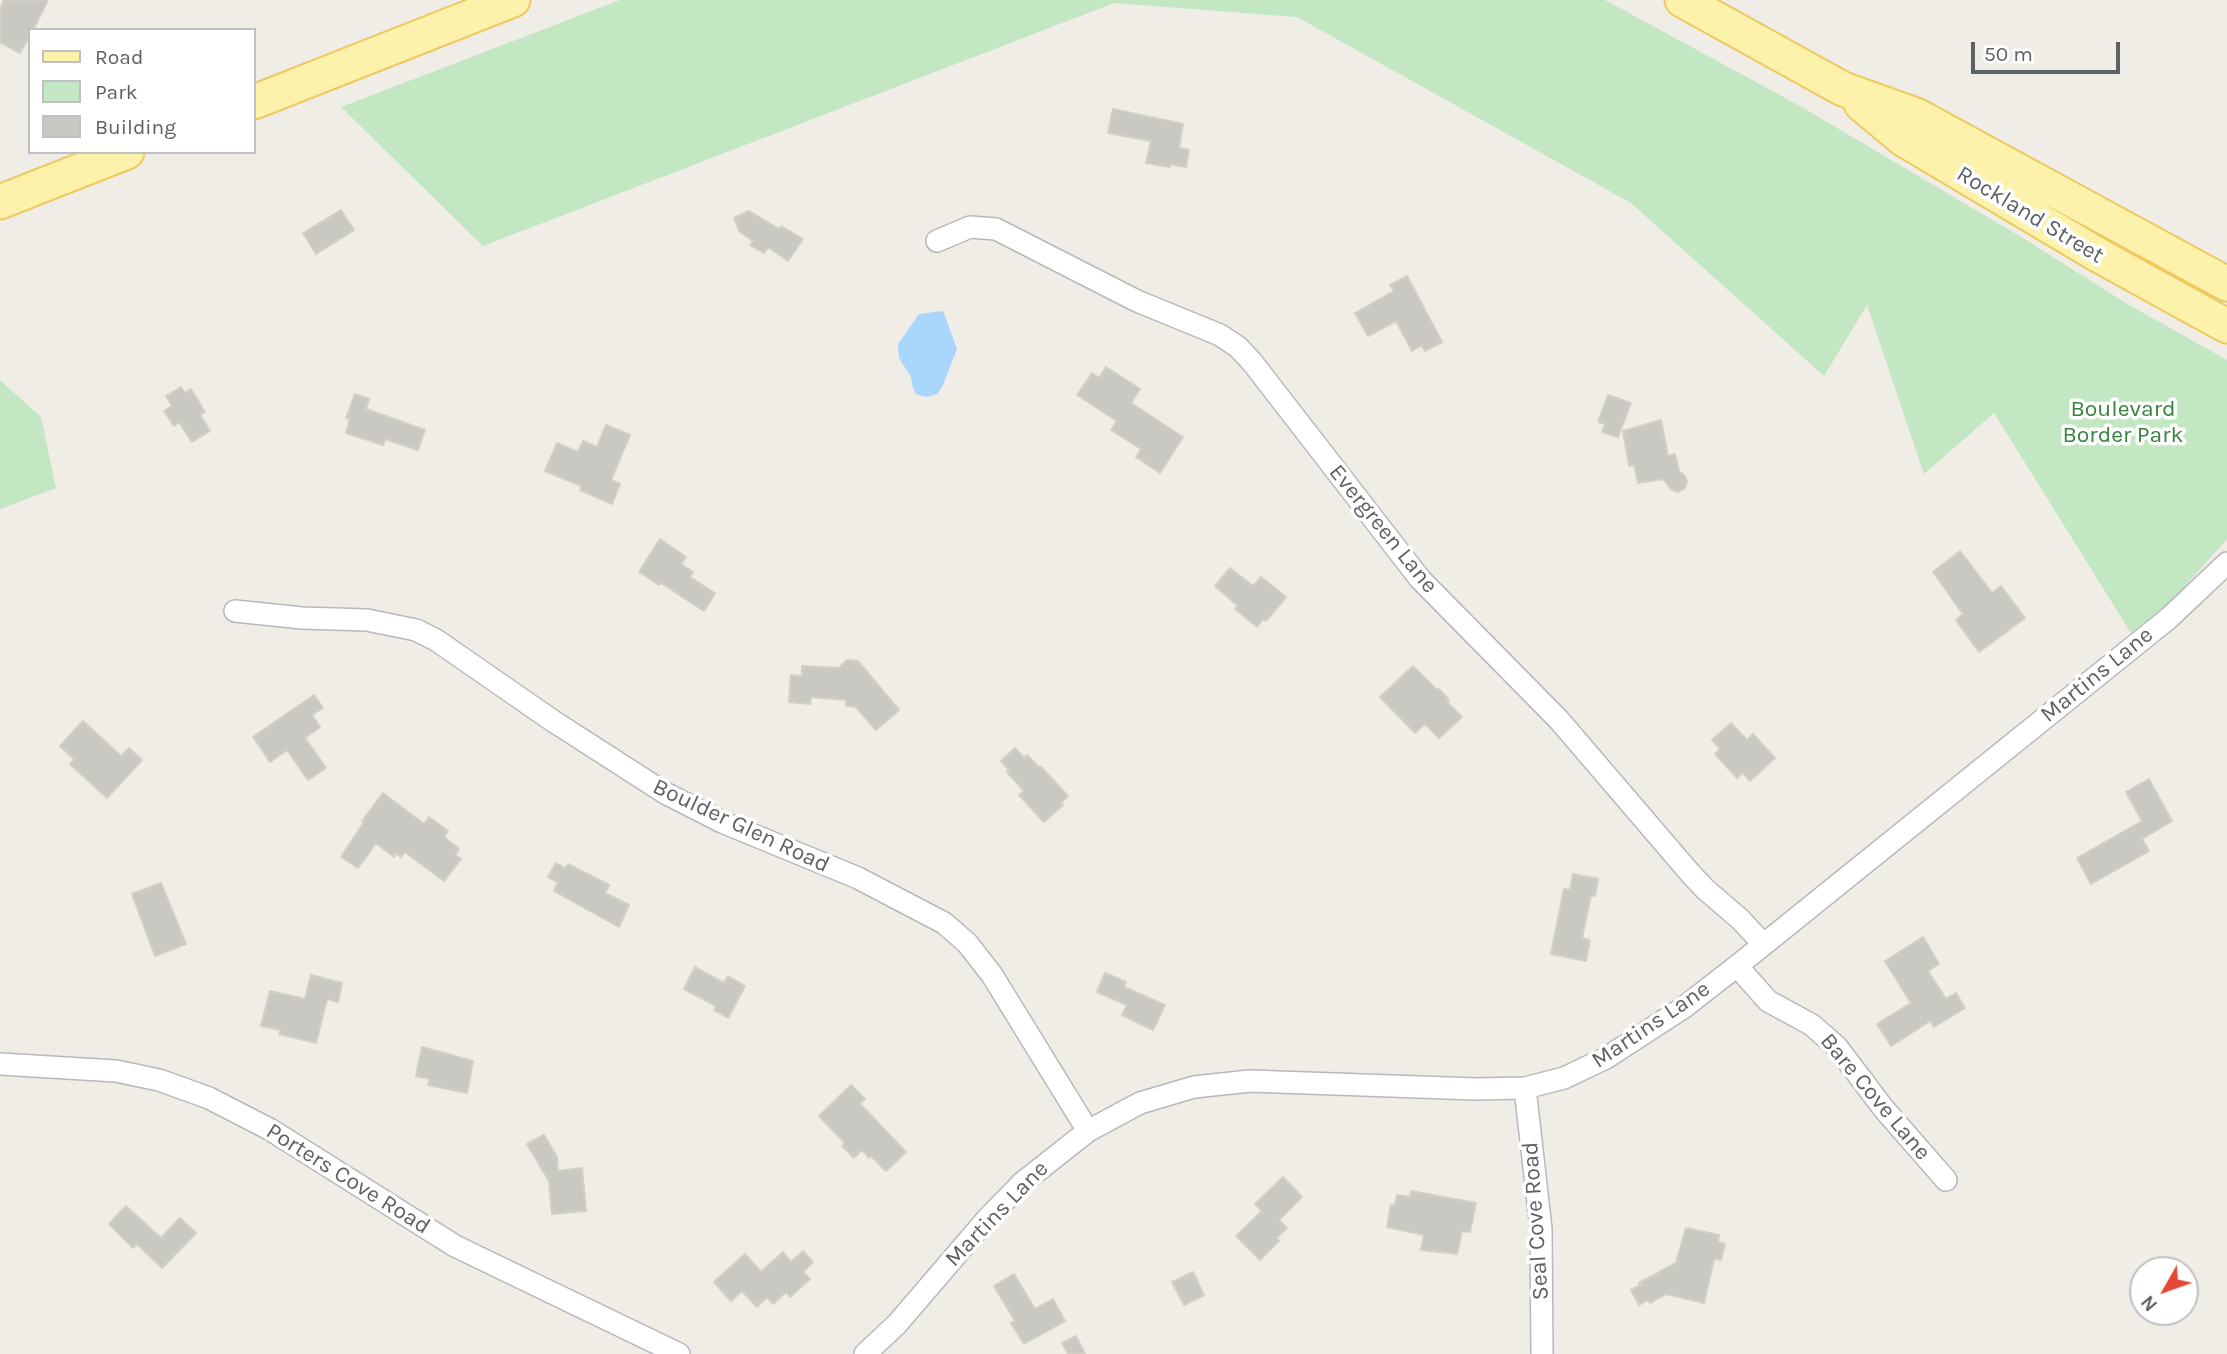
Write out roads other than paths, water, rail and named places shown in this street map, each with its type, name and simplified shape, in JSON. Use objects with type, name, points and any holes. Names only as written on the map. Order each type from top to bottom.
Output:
[{"type":"main road","points":[[256,101],[513,0]]},
{"type":"main road","name":"Rockland Street","points":[[1682,0],[1843,89],[1916,115],[2227,284]]},
{"type":"main road","name":"Rockland Street","points":[[1843,89],[1903,139],[2098,255],[2227,326]]},
{"type":"main road","points":[[0,202],[122,154]]},
{"type":"street","name":"Evergreen Lane","points":[[937,241],[970,227],[996,229],[1137,300],[1220,335],[1238,347],[1420,579],[1559,720],[1690,873],[1763,944]]},
{"type":"street","name":"Martins Lane","points":[[865,1354],[913,1306],[1004,1200],[1045,1163],[1112,1116],[1155,1097],[1194,1087],[1233,1082],[1293,1081],[1491,1090],[1525,1088],[1564,1078],[1606,1058],[1665,1020],[1737,966],[2190,600],[2227,563]]},
{"type":"street","name":"Boulder Glen Road","points":[[235,611],[302,618],[367,620],[416,630],[436,640],[553,721],[665,793],[722,822],[858,878],[944,923],[967,943],[986,967],[1088,1131]]},
{"type":"street","name":"Bare Cove Lane","points":[[1737,966],[1768,1001],[1812,1025],[1837,1047],[1884,1109],[1946,1181]]},
{"type":"street","name":"Porters Cove Road","points":[[0,1064],[116,1071],[159,1080],[209,1098],[271,1130],[455,1246],[679,1354]]},
{"type":"street","name":"Seal Cove Road","points":[[1525,1088],[1541,1229],[1542,1354]]},
{"type":"water","points":[[943,311],[957,349],[942,387],[937,394],[926,397],[916,394],[911,377],[899,358],[898,344],[919,314]]},
{"type":"park label","name":"Boulevard Border Park","points":[[2123,422]]}]
